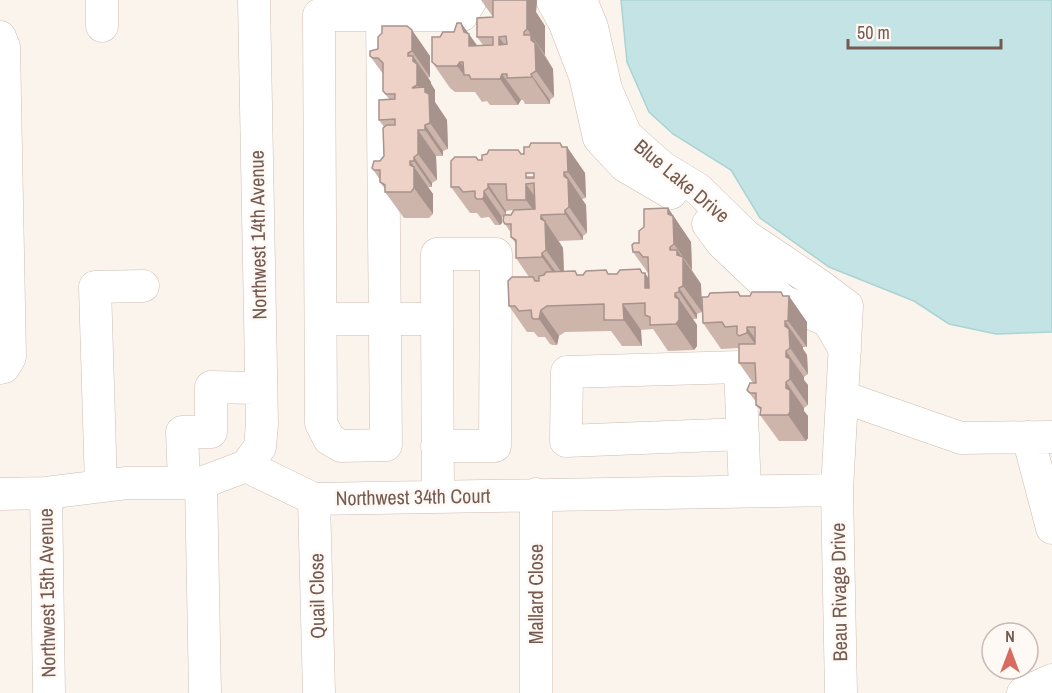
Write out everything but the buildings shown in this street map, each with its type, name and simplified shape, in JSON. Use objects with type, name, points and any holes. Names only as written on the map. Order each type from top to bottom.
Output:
[{"type":"street","name":"Northwest 14th Avenue","points":[[246,466],[260,447],[262,424],[254,0]]},
{"type":"street","points":[[382,15],[386,445],[340,446],[330,439],[321,423],[319,15],[382,15],[462,15],[471,0]]},
{"type":"street","name":"Blue Lake Drive","points":[[552,0],[565,24],[585,76],[599,138],[625,166],[693,204],[722,243],[783,301],[828,321],[845,350]]},
{"type":"street","name":"Blue Lake Drive","points":[[580,0],[592,27],[606,89],[627,135],[662,167],[698,189],[746,236],[847,306],[837,490]]},
{"type":"street","points":[[0,37],[4,48],[10,357],[4,367],[0,368]]},
{"type":"street","points":[[437,446],[495,446],[496,254],[437,254],[437,446],[438,496]]},
{"type":"street","points":[[101,486],[95,287],[143,286]]},
{"type":"street","points":[[321,319],[437,319]]},
{"type":"street","points":[[743,434],[566,441],[567,372],[740,367],[743,434],[745,491]]},
{"type":"street","points":[[205,693],[193,483],[182,432],[211,432],[211,387],[261,388]]},
{"type":"street","points":[[843,397],[961,438],[1040,437],[1052,528]]},
{"type":"street","points":[[0,494],[46,493],[127,483],[193,483],[246,466]]},
{"type":"street","name":"Northwest 34th Court","points":[[246,466],[314,499],[837,490]]},
{"type":"street","name":"Beau Rivage Drive","points":[[837,490],[841,693]]},
{"type":"street","name":"Northwest 15th Avenue","points":[[46,493],[49,693]]},
{"type":"street","name":"Mallard Close","points":[[536,494],[536,693]]},
{"type":"street","name":"Quail Close","points":[[314,499],[319,693]]},
{"type":"street","points":[[1023,693],[1052,680]]},
{"type":"water","points":[[621,0],[1052,0],[1052,332],[996,334],[949,324],[914,301],[829,267],[760,218],[731,170],[673,134],[649,112],[627,62]]}]
